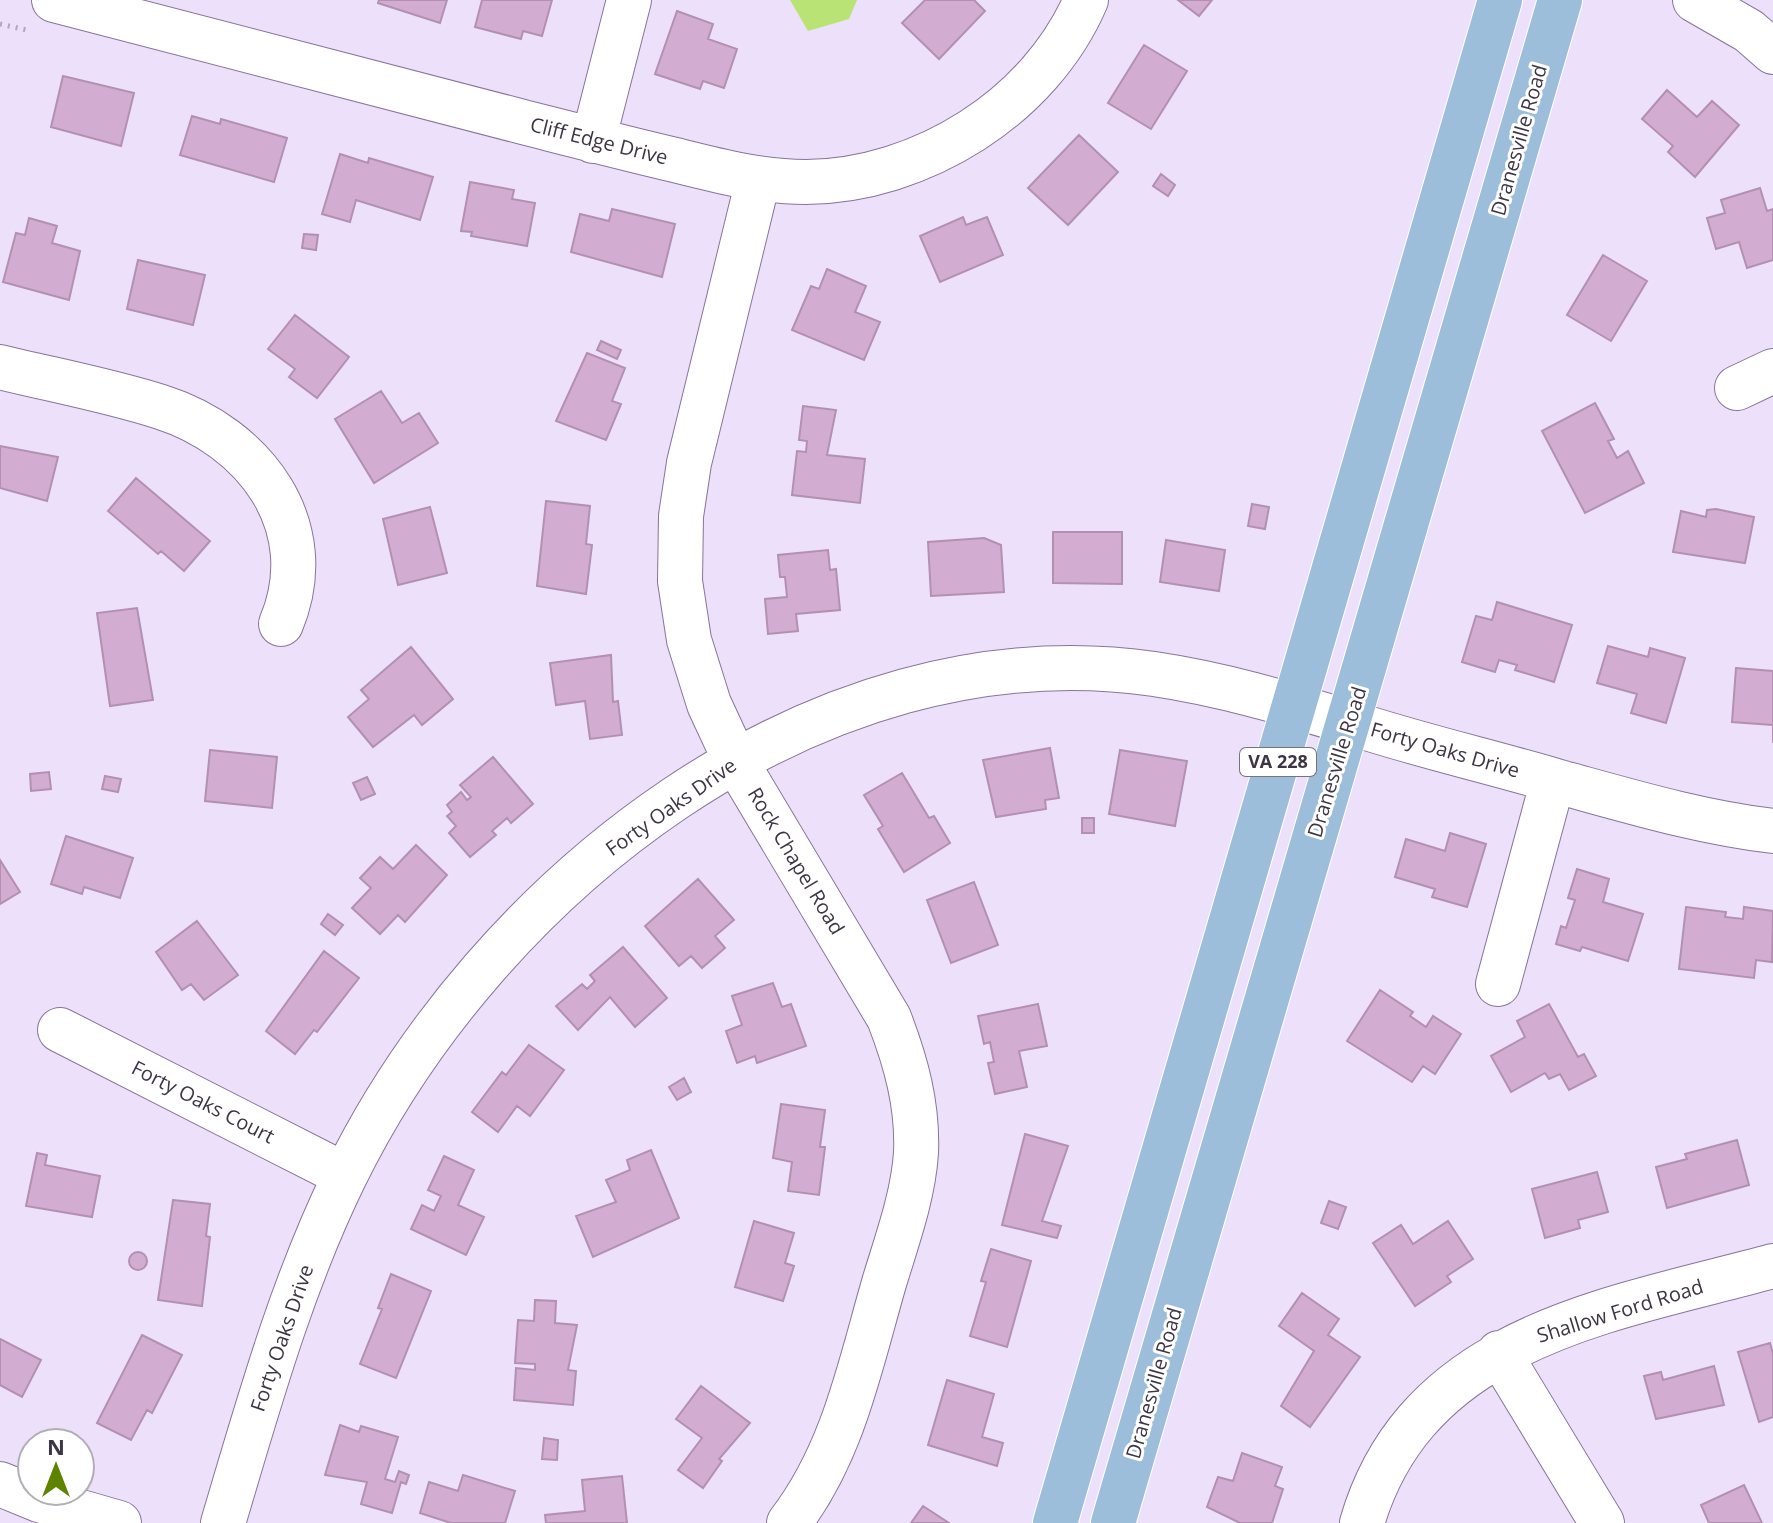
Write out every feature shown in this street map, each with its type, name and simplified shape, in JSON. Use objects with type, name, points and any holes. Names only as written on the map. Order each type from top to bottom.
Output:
[{"type":"main road","name":"VA 228","points":[[1055,1523],[1500,0]]},
{"type":"main road","name":"Dranesville Road","points":[[1113,1523],[1560,0]]},
{"type":"street","name":"Cliff Edge Drive","points":[[54,0],[593,141],[758,180],[808,182],[854,178],[902,165],[950,144],[992,117],[1028,84],[1058,48],[1086,0]]},
{"type":"street","points":[[593,141],[629,0]]},
{"type":"street","points":[[1695,0],[1749,31],[1773,52]]},
{"type":"street","name":"Rock Chapel Road","points":[[758,180],[689,463],[681,516],[680,581],[689,640],[709,704],[735,760],[889,1018],[906,1061],[915,1108],[916,1153],[910,1195],[849,1404],[833,1453],[810,1496],[789,1523]]},
{"type":"street","points":[[0,367],[162,407],[198,423],[234,448],[265,479],[282,505],[293,537],[296,572],[281,624]]},
{"type":"street","name":"Forty Oaks Drive","points":[[223,1523],[279,1335],[303,1270],[345,1175],[395,1090],[444,1020],[499,953],[591,864],[676,798],[735,760],[791,730],[859,704],[924,685],[999,673],[1073,669],[1148,673],[1219,684],[1295,703],[1349,723],[1711,824],[1773,831]]},
{"type":"street","points":[[1498,984],[1553,780]]},
{"type":"street","name":"Forty Oaks Court","points":[[60,1030],[345,1175]]},
{"type":"street","name":"Shallow Ford Road","points":[[1362,1523],[1390,1462],[1421,1418],[1458,1382],[1499,1353],[1566,1323],[1773,1266]]},
{"type":"street","points":[[1499,1353],[1602,1523]]},
{"type":"street","points":[[0,1484],[39,1500],[119,1523]]},
{"type":"green space","points":[[790,0],[857,0],[849,19],[808,31]]},
{"type":"building","points":[[379,0],[447,0],[440,23],[378,3]]},
{"type":"building","points":[[482,0],[552,0],[542,36],[523,31],[521,39],[475,27]]},
{"type":"building","points":[[925,0],[974,0],[985,11],[939,59],[902,23]]},
{"type":"building","points":[[1178,0],[1212,0],[1199,16]]},
{"type":"building","points":[[677,11],[713,24],[708,39],[737,49],[724,88],[703,81],[700,89],[655,74]]},
{"type":"building","points":[[1144,45],[1187,71],[1151,129],[1108,103]]},
{"type":"building","points":[[63,76],[134,93],[121,146],[51,127]]},
{"type":"building","points":[[1667,90],[1697,117],[1712,101],[1739,125],[1695,177],[1668,152],[1673,146],[1642,119]]},
{"type":"building","points":[[192,116],[220,124],[221,119],[287,138],[274,182],[180,155]]},
{"type":"building","points":[[1079,135],[1118,172],[1068,225],[1028,188]]},
{"type":"building","points":[[340,154],[368,163],[369,158],[433,177],[420,220],[356,200],[350,222],[322,214]]},
{"type":"building","points":[[1161,174],[1175,185],[1168,196],[1153,186]]},
{"type":"building","points":[[470,182],[514,190],[512,199],[535,203],[527,246],[471,236],[472,232],[461,231]]},
{"type":"building","points":[[1760,188],[1767,211],[1773,209],[1773,260],[1747,268],[1739,242],[1716,249],[1707,218],[1725,213],[1721,200]]},
{"type":"building","points":[[612,209],[675,224],[662,277],[571,252],[580,214],[609,221]]},
{"type":"building","points":[[963,217],[966,225],[987,217],[1003,255],[940,282],[920,236]]},
{"type":"building","points":[[29,218],[57,226],[52,243],[80,251],[69,300],[3,282],[16,233],[25,235]]},
{"type":"building","points":[[304,234],[318,235],[316,250],[302,248]]},
{"type":"building","points":[[1603,255],[1647,281],[1611,341],[1567,315]]},
{"type":"building","points":[[138,260],[205,275],[193,325],[127,309]]},
{"type":"building","points":[[827,269],[866,286],[855,312],[880,322],[864,360],[792,330],[811,286],[819,289]]},
{"type":"building","points":[[295,315],[349,357],[317,398],[289,377],[295,369],[268,349]]},
{"type":"building","points":[[601,341],[621,350],[617,359],[597,350]]},
{"type":"building","points":[[587,353],[625,368],[612,401],[621,404],[606,440],[556,421]]},
{"type":"building","points":[[381,391],[402,423],[419,413],[438,443],[374,483],[335,419]]},
{"type":"building","points":[[1595,403],[1614,439],[1608,441],[1617,458],[1628,451],[1644,483],[1585,513],[1542,431]]},
{"type":"building","points":[[803,406],[836,410],[827,455],[865,459],[860,503],[792,495],[797,451],[806,452],[807,441],[799,440]]},
{"type":"building","points":[[0,446],[58,457],[47,501],[0,488]]},
{"type":"building","points":[[136,478],[210,541],[184,571],[161,551],[158,554],[108,511]]},
{"type":"building","points":[[546,501],[590,506],[586,544],[592,545],[586,594],[537,586]]},
{"type":"building","points":[[1252,504],[1269,507],[1265,529],[1248,526]]},
{"type":"building","points":[[430,507],[447,573],[398,585],[383,519]]},
{"type":"building","points":[[1707,510],[1754,517],[1745,563],[1673,552],[1681,511],[1706,517]]},
{"type":"building","points":[[1053,532],[1122,532],[1122,584],[1053,583]]},
{"type":"building","points":[[984,538],[1001,545],[1004,592],[931,596],[928,542]]},
{"type":"building","points":[[1166,540],[1225,550],[1219,591],[1160,582]]},
{"type":"building","points":[[828,550],[830,570],[836,569],[840,610],[796,614],[798,631],[768,634],[765,599],[787,597],[785,577],[780,577],[778,555]]},
{"type":"building","points":[[1497,602],[1572,625],[1554,682],[1515,670],[1517,665],[1499,660],[1495,672],[1462,662],[1476,616],[1492,620]]},
{"type":"building","points":[[137,608],[153,700],[110,706],[97,613]]},
{"type":"building","points":[[1608,646],[1648,657],[1650,648],[1685,658],[1666,723],[1631,713],[1637,694],[1597,683]]},
{"type":"building","points":[[411,647],[453,699],[422,725],[414,715],[373,747],[348,717],[369,699],[361,690]]},
{"type":"building","points":[[611,655],[613,702],[618,701],[622,735],[590,739],[585,701],[556,705],[550,663]]},
{"type":"building","points":[[1736,668],[1773,671],[1773,725],[1732,722]]},
{"type":"building","points":[[1050,748],[1059,798],[1045,800],[1046,809],[996,817],[983,760]]},
{"type":"building","points":[[210,750],[277,757],[272,808],[205,801]]},
{"type":"building","points":[[1120,750],[1187,761],[1175,826],[1109,814]]},
{"type":"building","points":[[493,757],[533,804],[511,823],[507,818],[492,831],[496,835],[470,857],[449,833],[456,826],[447,816],[452,812],[447,805],[461,792],[467,800],[471,797],[460,785]]},
{"type":"building","points":[[49,772],[51,789],[31,791],[30,774]]},
{"type":"building","points":[[902,773],[929,818],[934,816],[950,843],[904,872],[878,829],[883,826],[864,795]]},
{"type":"building","points":[[105,776],[121,779],[118,792],[102,789]]},
{"type":"building","points":[[367,777],[375,794],[361,800],[353,783]]},
{"type":"building","points":[[1082,818],[1094,818],[1094,833],[1082,833]]},
{"type":"building","points":[[1450,833],[1486,844],[1467,907],[1432,897],[1435,889],[1395,877],[1406,839],[1445,851]]},
{"type":"building","points":[[66,836],[133,858],[120,898],[84,887],[82,894],[51,884]]},
{"type":"building","points":[[416,845],[447,875],[405,922],[398,915],[380,934],[352,908],[371,888],[360,878],[380,857],[393,869]]},
{"type":"building","points":[[0,860],[20,892],[0,904]]},
{"type":"building","points":[[1577,869],[1609,879],[1603,902],[1643,914],[1628,961],[1582,947],[1580,951],[1556,944],[1561,926],[1566,928],[1575,900],[1568,898]]},
{"type":"building","points":[[698,879],[734,920],[715,936],[725,948],[702,968],[691,956],[679,966],[645,926]]},
{"type":"building","points":[[974,882],[998,945],[951,963],[927,900]]},
{"type":"building","points":[[1686,907],[1726,912],[1725,917],[1743,919],[1744,907],[1773,911],[1772,962],[1756,960],[1754,978],[1679,969]]},
{"type":"building","points":[[328,914],[343,925],[335,935],[321,924]]},
{"type":"building","points":[[197,921],[238,975],[204,1000],[191,984],[182,990],[156,952]]},
{"type":"building","points":[[623,947],[667,998],[635,1027],[610,997],[578,1030],[556,1006],[582,984],[587,989],[595,981],[590,975]]},
{"type":"building","points":[[324,951],[359,978],[317,1032],[314,1030],[295,1054],[266,1031]]},
{"type":"building","points":[[773,983],[782,1007],[791,1004],[806,1046],[757,1063],[755,1056],[737,1063],[726,1031],[742,1025],[732,996]]},
{"type":"building","points":[[1380,990],[1413,1012],[1410,1016],[1426,1027],[1433,1016],[1461,1034],[1435,1074],[1423,1066],[1412,1082],[1347,1041]]},
{"type":"building","points":[[1038,1004],[1047,1046],[1019,1051],[1027,1087],[995,1094],[988,1063],[994,1062],[990,1042],[984,1044],[978,1016]]},
{"type":"building","points":[[1549,1004],[1578,1057],[1584,1054],[1596,1076],[1569,1090],[1560,1074],[1549,1079],[1545,1073],[1511,1092],[1491,1056],[1525,1037],[1517,1021]]},
{"type":"building","points":[[529,1045],[564,1070],[530,1116],[517,1106],[498,1132],[472,1112],[502,1072],[506,1075]]},
{"type":"building","points":[[684,1078],[691,1092],[677,1100],[669,1087]]},
{"type":"building","points":[[781,1104],[825,1110],[820,1147],[825,1147],[819,1195],[788,1191],[792,1162],[773,1158]]},
{"type":"building","points":[[1025,1134],[1068,1146],[1042,1221],[1061,1226],[1057,1238],[1002,1225]]},
{"type":"building","points":[[1737,1140],[1749,1185],[1667,1208],[1656,1167],[1687,1159],[1685,1154]]},
{"type":"building","points":[[651,1150],[679,1218],[593,1257],[576,1216],[616,1202],[606,1180],[630,1170],[627,1160]]},
{"type":"building","points":[[37,1153],[47,1155],[45,1165],[100,1176],[92,1217],[26,1206]]},
{"type":"building","points":[[444,1156],[474,1170],[458,1205],[484,1217],[466,1255],[411,1229],[422,1205],[434,1211],[441,1196],[428,1190]]},
{"type":"building","points":[[1597,1172],[1608,1212],[1578,1220],[1580,1228],[1545,1238],[1532,1189]]},
{"type":"building","points":[[173,1200],[210,1204],[206,1236],[210,1237],[202,1306],[158,1300]]},
{"type":"building","points":[[1329,1201],[1346,1207],[1338,1229],[1321,1223]]},
{"type":"building","points":[[754,1221],[794,1233],[785,1263],[794,1266],[783,1301],[735,1287]]},
{"type":"building","points":[[1448,1221],[1473,1259],[1447,1276],[1451,1282],[1415,1306],[1373,1243],[1401,1225],[1413,1244]]},
{"type":"building","points":[[991,1249],[1031,1261],[1007,1347],[970,1336],[986,1282],[981,1281]]},
{"type":"building","points":[[134,1252],[142,1252],[147,1261],[145,1268],[134,1270],[129,1265],[129,1257]]},
{"type":"building","points":[[391,1274],[431,1291],[396,1378],[360,1364],[382,1309],[378,1308]]},
{"type":"building","points":[[1302,1293],[1339,1319],[1328,1335],[1360,1357],[1310,1427],[1281,1406],[1314,1351],[1279,1326]]},
{"type":"building","points":[[535,1300],[556,1301],[555,1323],[577,1325],[568,1370],[576,1371],[573,1405],[514,1400],[516,1368],[535,1370],[535,1364],[515,1363],[518,1320],[534,1321]]},
{"type":"building","points":[[142,1335],[182,1355],[152,1413],[147,1410],[131,1440],[97,1423]]},
{"type":"building","points":[[0,1339],[41,1360],[22,1397],[0,1385]]},
{"type":"building","points":[[1770,1343],[1773,1354],[1773,1417],[1759,1422],[1738,1352]]},
{"type":"building","points":[[1714,1366],[1724,1405],[1656,1419],[1644,1376],[1661,1372],[1663,1380]]},
{"type":"building","points":[[947,1380],[994,1394],[982,1437],[1003,1443],[997,1466],[928,1445]]},
{"type":"building","points":[[701,1386],[750,1423],[719,1459],[722,1461],[703,1488],[678,1470],[702,1438],[676,1419]]},
{"type":"building","points":[[340,1425],[359,1432],[361,1426],[398,1437],[385,1479],[395,1482],[399,1471],[409,1475],[406,1484],[401,1482],[392,1513],[361,1504],[367,1482],[325,1475]]},
{"type":"building","points":[[544,1438],[558,1440],[557,1460],[542,1459]]},
{"type":"building","points":[[1242,1453],[1282,1467],[1275,1486],[1283,1489],[1272,1523],[1240,1523],[1207,1507],[1218,1477],[1233,1481]]},
{"type":"building","points":[[463,1475],[515,1491],[505,1523],[451,1523],[420,1513],[429,1482],[458,1491]]},
{"type":"building","points":[[622,1476],[627,1523],[546,1523],[545,1515],[585,1511],[582,1480]]},
{"type":"building","points":[[1744,1485],[1762,1523],[1709,1523],[1701,1505]]},
{"type":"building","points":[[923,1506],[949,1523],[911,1523]]}]
